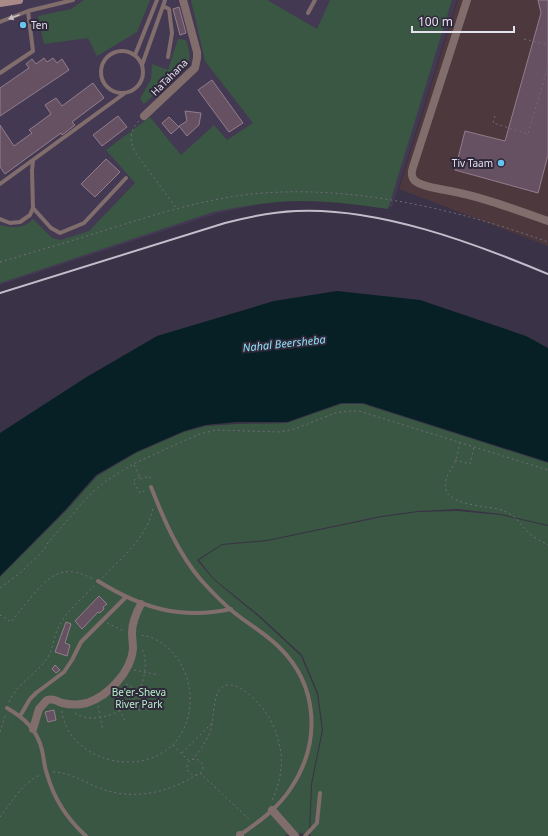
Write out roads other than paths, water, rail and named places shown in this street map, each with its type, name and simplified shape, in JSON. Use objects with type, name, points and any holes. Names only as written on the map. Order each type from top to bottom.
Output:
[{"type":"street","points":[[0,3],[19,0]]},
{"type":"street","name":"HaTahana","points":[[144,116],[195,68],[197,52],[183,0]]},
{"type":"street","points":[[467,0],[413,167],[412,176],[418,183],[492,201],[548,221]]},
{"type":"street","points":[[33,729],[39,709],[47,700],[54,699],[65,703],[85,703],[96,699],[110,689],[118,680],[126,668],[133,648],[132,636],[134,619],[141,604]]},
{"type":"street","points":[[271,807],[294,836]]},
{"type":"lane","points":[[0,22],[28,11],[72,0]]},
{"type":"lane","points":[[135,55],[157,0]]},
{"type":"lane","points":[[0,184],[139,84],[143,76],[142,65],[165,0]]},
{"type":"lane","points":[[308,13],[315,0]]},
{"type":"lane","points":[[163,6],[169,9],[172,33],[168,58]]},
{"type":"lane","points":[[0,73],[33,51],[28,11]]},
{"type":"lane","points":[[125,93],[114,92],[108,89],[100,74],[103,61],[108,55],[120,50],[135,55],[142,65]]},
{"type":"lane","points":[[0,219],[10,223],[20,222],[30,215],[33,208],[33,160]]},
{"type":"lane","points":[[33,208],[51,228],[60,233],[84,223],[126,178]]},
{"type":"lane","points":[[151,487],[175,540],[190,566],[210,591],[231,609],[260,630],[280,648],[295,666],[305,686],[311,707],[312,728],[309,749],[302,769],[290,789],[255,825],[240,836]]},
{"type":"lane","points":[[98,582],[141,604],[166,611],[180,613],[208,613],[231,609]]},
{"type":"lane","points":[[20,716],[30,699],[64,672],[81,642],[126,597]]},
{"type":"lane","points":[[7,708],[20,716],[33,729],[41,745],[47,773],[56,798],[69,819],[86,836]]},
{"type":"lane","points":[[305,836],[318,823],[320,793]]},
{"type":"water","name":"Nahal Beersheba","points":[[337,291],[420,300],[526,336],[548,348],[548,462],[363,403],[341,403],[287,422],[236,422],[205,425],[184,431],[136,452],[96,475],[65,510],[0,576],[0,433],[85,378],[157,336],[274,301]]},
{"type":"railway","points":[[0,293],[225,223],[260,215],[296,211],[327,211],[360,215],[425,229],[457,239],[548,274]]},
{"type":"place","name":"Ten","points":[[23,25]]},
{"type":"place","name":"Tiv Taam","points":[[501,163]]},
{"type":"park label","name":"Be'er-Sheva River Park","points":[[139,698]]}]
